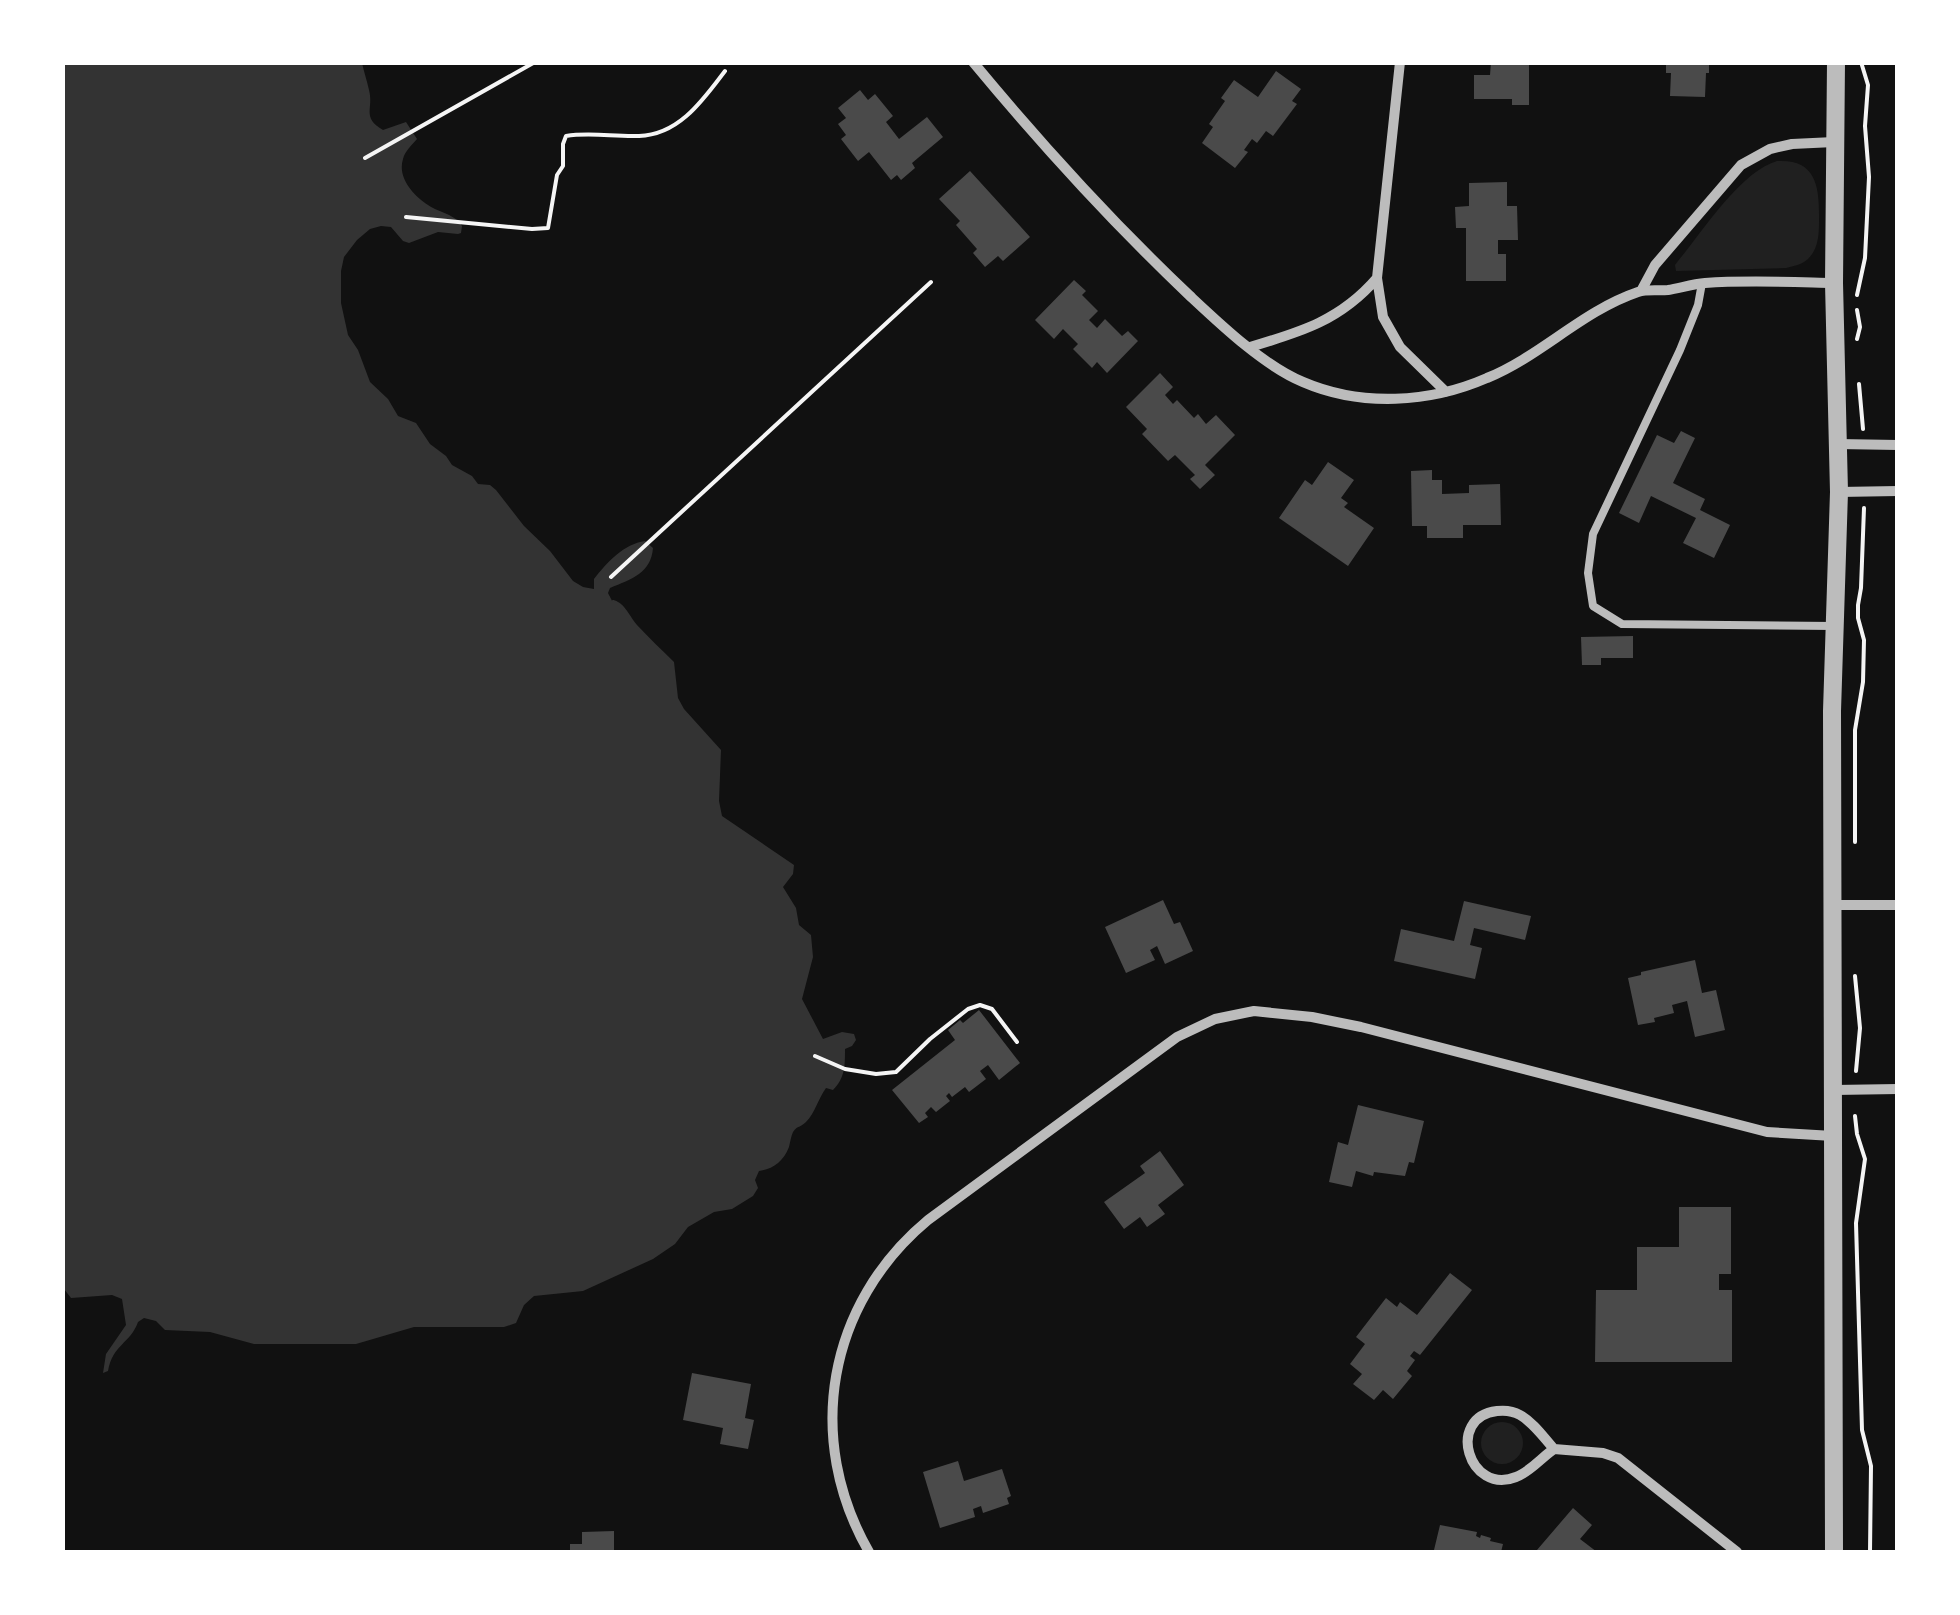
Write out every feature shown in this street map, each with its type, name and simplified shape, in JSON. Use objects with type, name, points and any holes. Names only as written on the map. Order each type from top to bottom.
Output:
[{"type":"street","points":[[973,62],[1094,200],[1194,299],[1282,372],[1324,389],[1392,400],[1446,392],[1485,380],[1575,324],[1641,291],[1702,284],[1834,283]]},
{"type":"street","points":[[1400,62],[1377,278],[1383,317],[1400,347],[1446,392]]},
{"type":"street","points":[[1834,1552],[1832,710],[1839,492],[1834,283],[1836,62]]},
{"type":"street","points":[[1641,291],[1655,265],[1741,165],[1770,149],[1834,142]]},
{"type":"street","points":[[1250,347],[1321,323],[1347,308],[1377,278]]},
{"type":"street","points":[[1838,444],[1898,446]]},
{"type":"street","points":[[1839,492],[1898,491]]},
{"type":"street","points":[[1833,904],[1898,905]]},
{"type":"street","points":[[869,1552],[847,1508],[831,1429],[837,1367],[846,1335],[866,1292],[890,1256],[928,1220],[1176,1037],[1198,1026],[1254,1011],[1312,1017],[1767,1132],[1833,1136]]},
{"type":"street","points":[[1834,1090],[1898,1089]]},
{"type":"street","points":[[1554,1449],[1534,1426],[1508,1410],[1481,1416],[1472,1425],[1468,1439],[1471,1462],[1495,1480],[1517,1477],[1554,1449],[1603,1452],[1618,1458],[1737,1552]]},
{"type":"lane","points":[[1702,284],[1680,350],[1593,534],[1588,574],[1593,606],[1622,624],[1835,626]]},
{"type":"path","points":[[365,158],[535,62]]},
{"type":"path","points":[[1857,351],[1860,327],[1856,305],[1864,258],[1869,178],[1865,126],[1868,85],[1860,62]]},
{"type":"path","points":[[406,217],[548,228],[556,176],[564,166],[566,136],[654,134],[693,112],[725,71]]},
{"type":"path","points":[[611,576],[931,282]]},
{"type":"path","points":[[1859,384],[1862,423]]},
{"type":"path","points":[[1854,844],[1855,730],[1864,640],[1858,618],[1864,512]]},
{"type":"path","points":[[1854,961],[1860,1028],[1855,1078]]},
{"type":"path","points":[[815,1056],[845,1069],[876,1074],[896,1072],[930,1039],[968,1009],[980,1005],[992,1009],[1016,1042]]},
{"type":"path","points":[[1855,1114],[1866,1159],[1856,1223],[1862,1430],[1870,1466],[1870,1552]]},
{"type":"shaded area","points":[[62,63],[362,63],[372,121],[383,130],[406,122],[417,139],[403,159],[402,173],[408,186],[423,201],[462,226],[458,234],[438,232],[409,243],[391,227],[381,226],[370,229],[344,257],[341,303],[348,335],[370,382],[388,399],[398,416],[416,423],[430,444],[452,465],[478,484],[496,490],[573,581],[583,587],[594,589],[599,573],[630,546],[645,541],[653,548],[644,569],[610,588],[608,593],[674,662],[678,698],[721,750],[722,816],[794,865],[793,874],[783,887],[796,908],[799,925],[811,935],[813,957],[802,999],[823,1039],[842,1032],[854,1034],[856,1040],[845,1049],[840,1081],[833,1090],[826,1088],[809,1118],[793,1132],[781,1161],[759,1171],[753,1196],[688,1227],[675,1244],[653,1259],[583,1291],[534,1296],[524,1305],[516,1323],[504,1327],[414,1327],[356,1344],[254,1344],[210,1332],[165,1330],[156,1321],[144,1318],[103,1373],[106,1354],[126,1325],[122,1299],[112,1295],[71,1298],[64,1289]]},
{"type":"shaded area","points":[[1777,161],[1799,164],[1815,183],[1819,232],[1808,259],[1786,268],[1676,271],[1675,265],[1736,190],[1763,167]]},
{"type":"shaded area","points":[[1502,1422],[1517,1428],[1523,1443],[1517,1458],[1502,1464],[1487,1458],[1481,1443],[1487,1428]]},
{"type":"building","points":[[1491,62],[1529,62],[1529,105],[1512,105],[1512,99],[1474,99],[1474,75],[1490,75]]},
{"type":"building","points":[[1666,62],[1709,62],[1705,97],[1670,96],[1671,73],[1666,73]]},
{"type":"building","points":[[1276,71],[1301,89],[1292,101],[1297,104],[1273,136],[1266,131],[1257,143],[1252,139],[1244,150],[1248,152],[1235,168],[1202,143],[1213,127],[1209,124],[1234,80],[1258,97]]},
{"type":"building","points":[[860,90],[868,100],[875,94],[893,116],[886,122],[899,139],[927,117],[943,137],[912,163],[915,168],[901,180],[897,175],[891,180],[869,152],[858,161],[841,139],[846,135],[838,124],[846,118],[838,108]]},
{"type":"building","points":[[970,171],[1030,237],[1003,261],[998,256],[985,267],[973,253],[977,249],[956,225],[960,221],[939,199]]},
{"type":"building","points":[[1507,182],[1507,206],[1517,206],[1518,240],[1498,240],[1498,254],[1506,254],[1506,281],[1466,281],[1466,228],[1456,228],[1455,207],[1469,206],[1469,183]]},
{"type":"building","points":[[1074,280],[1098,311],[1089,320],[1097,328],[1105,319],[1122,336],[1128,331],[1138,341],[1107,373],[1097,362],[1092,368],[1073,349],[1078,344],[1063,329],[1054,339],[1035,320]]},
{"type":"building","points":[[1160,373],[1173,387],[1165,395],[1173,404],[1177,400],[1194,418],[1198,414],[1206,424],[1216,415],[1235,435],[1205,465],[1215,475],[1200,489],[1190,479],[1195,475],[1175,455],[1168,461],[1142,434],[1147,429],[1126,407]]},
{"type":"building","points":[[1681,431],[1695,438],[1673,483],[1705,499],[1700,510],[1730,525],[1714,558],[1683,543],[1696,518],[1651,496],[1639,523],[1619,513],[1657,435],[1674,443]]},
{"type":"building","points":[[1328,462],[1354,480],[1341,498],[1348,503],[1344,507],[1374,528],[1348,566],[1279,518],[1305,480],[1312,485]]},
{"type":"building","points":[[1432,470],[1432,480],[1442,480],[1442,494],[1469,493],[1469,485],[1500,484],[1501,525],[1463,525],[1463,538],[1427,538],[1427,526],[1412,526],[1411,471]]},
{"type":"building","points":[[1633,636],[1633,658],[1601,658],[1601,665],[1582,665],[1581,637]]},
{"type":"building","points":[[1163,900],[1174,924],[1180,922],[1193,951],[1165,964],[1157,946],[1150,950],[1155,960],[1126,973],[1105,927]]},
{"type":"building","points":[[1464,901],[1531,916],[1525,940],[1474,928],[1470,945],[1482,948],[1475,979],[1394,961],[1401,929],[1454,941]]},
{"type":"building","points":[[1695,960],[1702,993],[1716,990],[1725,1030],[1695,1037],[1687,1001],[1672,1005],[1674,1013],[1638,1025],[1628,978]]},
{"type":"building","points":[[979,1010],[1020,1063],[999,1080],[988,1065],[980,1071],[986,1079],[969,1092],[965,1087],[952,1097],[949,1093],[946,1096],[950,1101],[936,1112],[931,1107],[925,1113],[928,1117],[919,1123],[892,1090],[955,1040],[948,1030]]},
{"type":"building","points":[[1358,1105],[1424,1121],[1414,1163],[1409,1162],[1405,1176],[1374,1172],[1373,1176],[1356,1171],[1352,1187],[1329,1182],[1338,1142],[1348,1145]]},
{"type":"building","points":[[1160,1151],[1184,1185],[1158,1205],[1165,1214],[1147,1227],[1140,1217],[1124,1229],[1104,1202],[1145,1173],[1140,1166]]},
{"type":"building","points":[[1679,1207],[1731,1207],[1731,1274],[1719,1274],[1719,1290],[1732,1290],[1732,1362],[1595,1362],[1596,1290],[1637,1290],[1637,1247],[1679,1247]]},
{"type":"building","points":[[1450,1273],[1472,1290],[1420,1355],[1414,1351],[1410,1356],[1415,1360],[1407,1371],[1412,1376],[1393,1399],[1383,1390],[1374,1400],[1353,1384],[1362,1374],[1350,1364],[1365,1344],[1356,1337],[1386,1298],[1397,1307],[1400,1302],[1417,1315]]},
{"type":"building","points":[[692,1373],[751,1384],[745,1418],[754,1420],[748,1449],[720,1444],[723,1428],[683,1420]]},
{"type":"building","points":[[958,1461],[964,1481],[1002,1469],[1011,1496],[1007,1498],[1009,1504],[983,1513],[981,1506],[973,1509],[975,1517],[940,1528],[923,1472]]},
{"type":"building","points":[[1573,1508],[1592,1525],[1580,1539],[1597,1552],[1537,1550]]},
{"type":"building","points":[[1440,1525],[1491,1538],[1490,1541],[1503,1544],[1501,1552],[1434,1550]]},
{"type":"building","points":[[614,1531],[614,1552],[570,1552],[570,1544],[582,1544],[582,1532]]}]
